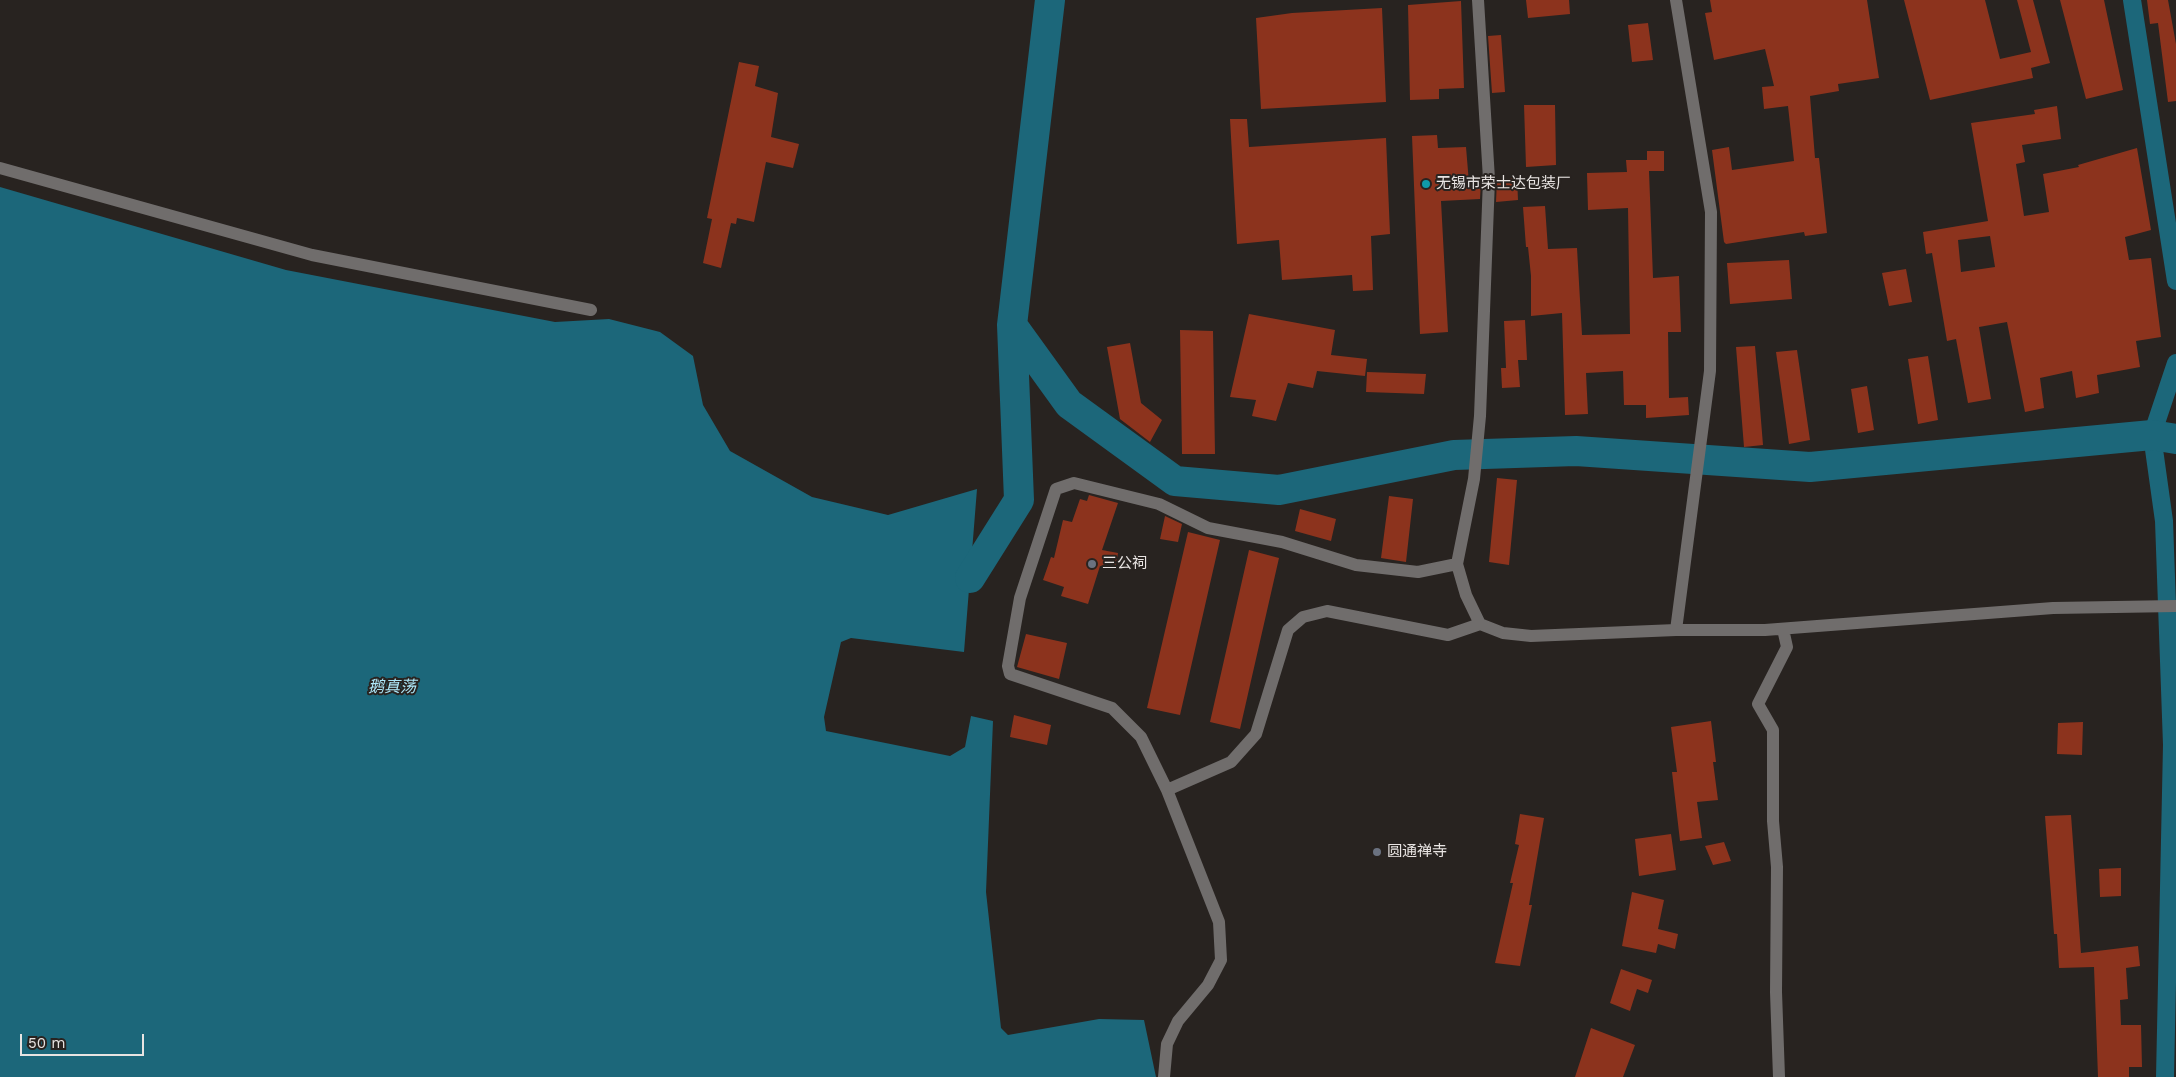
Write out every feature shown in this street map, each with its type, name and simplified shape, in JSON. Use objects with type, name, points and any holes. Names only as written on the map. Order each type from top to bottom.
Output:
[{"type":"street","points":[[1478,0],[1489,179],[1480,416],[1474,479],[1457,564],[1466,594],[1480,624]]},
{"type":"street","points":[[1676,0],[1711,212],[1710,371],[1676,630]]},
{"type":"street","points":[[0,168],[312,255],[591,310]]},
{"type":"street","points":[[1164,1077],[1168,1044],[1178,1021],[1208,986],[1221,960],[1219,922],[1167,790],[1141,737],[1112,708],[1010,674],[1008,666],[1020,598],[1056,488],[1074,483],[1159,504],[1208,528],[1282,542],[1356,564],[1418,572],[1457,564]]},
{"type":"street","points":[[1167,790],[1231,762],[1256,734],[1288,630],[1302,617],[1326,611],[1448,634],[1480,624],[1503,633],[1531,636],[1676,630],[1783,629],[2052,608],[2176,606]]},
{"type":"street","points":[[1779,1077],[1776,992],[1778,867],[1773,821],[1773,730],[1758,704],[1787,647],[1783,629]]},
{"type":"water","name":"鹅真荡","points":[[0,187],[286,270],[555,322],[609,319],[660,332],[693,356],[703,405],[730,451],[812,497],[888,515],[977,489],[964,652],[851,638],[841,642],[824,717],[826,731],[950,756],[965,747],[971,716],[993,721],[986,892],[1001,1028],[1008,1035],[1099,1019],[1144,1020],[1156,1077],[0,1077]]},
{"type":"building","points":[[1526,0],[1569,0],[1570,14],[1528,18]]},
{"type":"building","points":[[1710,0],[1867,0],[1879,78],[1838,84],[1839,91],[1810,96],[1815,158],[1819,158],[1827,233],[1805,236],[1804,232],[1726,244],[1724,242],[1712,150],[1729,147],[1732,170],[1794,161],[1788,106],[1764,109],[1762,87],[1774,86],[1765,49],[1714,60],[1705,13],[1712,12]]},
{"type":"building","points":[[1904,0],[1985,0],[2000,59],[2031,52],[2017,0],[2033,0],[2050,63],[2031,68],[2033,78],[1930,100]]},
{"type":"building","points":[[2060,0],[2104,0],[2123,90],[2086,99]]},
{"type":"building","points":[[2147,0],[2168,0],[2176,44],[2176,101],[2168,102],[2158,23],[2150,24]]},
{"type":"building","points":[[1461,1],[1464,88],[1439,89],[1439,99],[1410,100],[1408,5]]},
{"type":"building","points":[[1382,8],[1386,102],[1261,109],[1256,18],[1292,13]]},
{"type":"building","points":[[1648,23],[1653,60],[1632,62],[1628,25]]},
{"type":"building","points":[[1501,35],[1505,92],[1492,93],[1488,36]]},
{"type":"building","points":[[739,62],[759,66],[755,86],[778,93],[771,137],[799,144],[793,168],[766,162],[754,222],[737,218],[736,224],[731,223],[721,268],[703,263],[712,219],[707,218]]},
{"type":"building","points":[[1524,105],[1555,105],[1556,165],[1526,167]]},
{"type":"building","points":[[2057,106],[2061,139],[2022,145],[2025,162],[2016,164],[2024,216],[2049,212],[2043,174],[2079,167],[2078,165],[2137,148],[2151,230],[2125,237],[2129,260],[2151,258],[2161,337],[2136,341],[2140,367],[2097,375],[2099,393],[2076,398],[2072,371],[2040,378],[2044,408],[2025,412],[2007,322],[1979,327],[1991,399],[1968,403],[1956,339],[1947,341],[1932,253],[1926,254],[1923,232],[1988,221],[1971,123],[2035,114],[2034,110]],"holes":[[[1990,236],[1995,267],[1961,272],[1958,240]]]},
{"type":"building","points":[[1230,119],[1247,119],[1249,147],[1386,138],[1390,234],[1371,236],[1373,290],[1353,291],[1352,275],[1282,280],[1279,240],[1237,244]]},
{"type":"building","points":[[1437,135],[1438,148],[1466,147],[1469,183],[1481,181],[1480,199],[1441,201],[1448,332],[1420,334],[1412,136]]},
{"type":"building","points":[[1647,151],[1664,151],[1664,171],[1649,171],[1653,278],[1679,276],[1681,332],[1668,332],[1669,398],[1688,397],[1689,415],[1646,418],[1646,405],[1624,405],[1623,371],[1586,373],[1588,414],[1565,415],[1562,313],[1531,316],[1531,276],[1528,247],[1526,247],[1523,207],[1545,206],[1548,249],[1577,248],[1582,335],[1630,334],[1628,208],[1588,210],[1587,173],[1627,172],[1626,160],[1647,160]]},
{"type":"building","points":[[1517,177],[1518,200],[1496,202],[1497,180]]},
{"type":"building","points":[[1789,260],[1792,299],[1730,304],[1727,263]]},
{"type":"building","points":[[1906,269],[1912,302],[1889,306],[1882,273]]},
{"type":"building","points":[[1249,314],[1335,330],[1331,355],[1367,359],[1365,376],[1317,371],[1313,388],[1288,383],[1276,421],[1252,416],[1256,400],[1230,397]]},
{"type":"building","points":[[1525,320],[1527,360],[1518,360],[1520,387],[1502,388],[1501,368],[1506,368],[1504,321]]},
{"type":"building","points":[[1180,330],[1213,331],[1215,454],[1182,454]]},
{"type":"building","points":[[1130,343],[1141,403],[1162,420],[1150,442],[1120,419],[1107,347]]},
{"type":"building","points":[[1755,346],[1763,445],[1744,447],[1736,347]]},
{"type":"building","points":[[1797,350],[1810,440],[1789,444],[1776,352]]},
{"type":"building","points":[[1928,356],[1938,420],[1918,424],[1908,359]]},
{"type":"building","points":[[1367,372],[1426,374],[1424,394],[1366,392]]},
{"type":"building","points":[[1867,386],[1874,430],[1858,433],[1851,389]]},
{"type":"building","points":[[1497,478],[1517,480],[1509,565],[1489,562]]},
{"type":"building","points":[[1089,495],[1118,503],[1102,550],[1118,553],[1115,569],[1100,566],[1088,604],[1061,596],[1064,587],[1043,580],[1051,557],[1054,558],[1063,520],[1072,522],[1080,499],[1087,501]]},
{"type":"building","points":[[1389,496],[1413,499],[1406,562],[1381,558]]},
{"type":"building","points":[[1300,509],[1336,519],[1331,541],[1295,531]]},
{"type":"building","points":[[1165,516],[1182,524],[1178,542],[1160,539]]},
{"type":"building","points":[[1188,532],[1220,540],[1180,715],[1147,708]]},
{"type":"building","points":[[1249,550],[1279,558],[1240,729],[1210,722]]},
{"type":"building","points":[[1026,634],[1067,643],[1059,679],[1017,667]]},
{"type":"building","points":[[1014,715],[1051,725],[1047,745],[1010,737]]},
{"type":"building","points":[[1711,721],[1716,762],[1713,762],[1718,800],[1697,802],[1702,838],[1680,841],[1672,772],[1677,772],[1671,727]]},
{"type":"building","points":[[2083,722],[2082,755],[2057,754],[2058,723]]},
{"type":"building","points":[[1520,814],[1544,818],[1529,905],[1532,905],[1520,966],[1495,963],[1513,883],[1510,883],[1519,845],[1515,844]]},
{"type":"building","points":[[2071,815],[2081,953],[2138,946],[2140,966],[2126,968],[2128,999],[2120,1000],[2121,1025],[2141,1025],[2142,1067],[2129,1067],[2129,1077],[2098,1077],[2094,967],[2059,968],[2057,934],[2054,934],[2045,816]]},
{"type":"building","points":[[1671,834],[1676,870],[1639,876],[1635,839]]},
{"type":"building","points":[[1724,842],[1731,861],[1713,865],[1705,846]]},
{"type":"building","points":[[2121,868],[2121,896],[2100,897],[2099,869]]},
{"type":"building","points":[[1632,892],[1664,900],[1658,929],[1678,934],[1675,949],[1658,944],[1656,953],[1622,946]]},
{"type":"building","points":[[1621,969],[1652,980],[1648,993],[1637,989],[1630,1011],[1610,1003]]},
{"type":"building","points":[[1591,1028],[1635,1045],[1623,1077],[1575,1077]]},
{"type":"waterway","points":[[970,578],[1019,500],[1012,325],[1050,0]]},
{"type":"waterway","points":[[2132,0],[2176,281]]},
{"type":"waterway","points":[[1012,325],[1069,404],[1175,481],[1279,490],[1454,455],[1576,451],[1810,467],[2152,435],[2176,439]]},
{"type":"waterway","points":[[2165,1077],[2172,745],[2164,521],[2152,435],[2176,363]]},
{"type":"place","name":"无锡市荣士达包装厂","points":[[1426,184]]},
{"type":"place","name":"三公祠","points":[[1092,564]]},
{"type":"place","name":"圆通禅寺","points":[[1377,852]]}]
